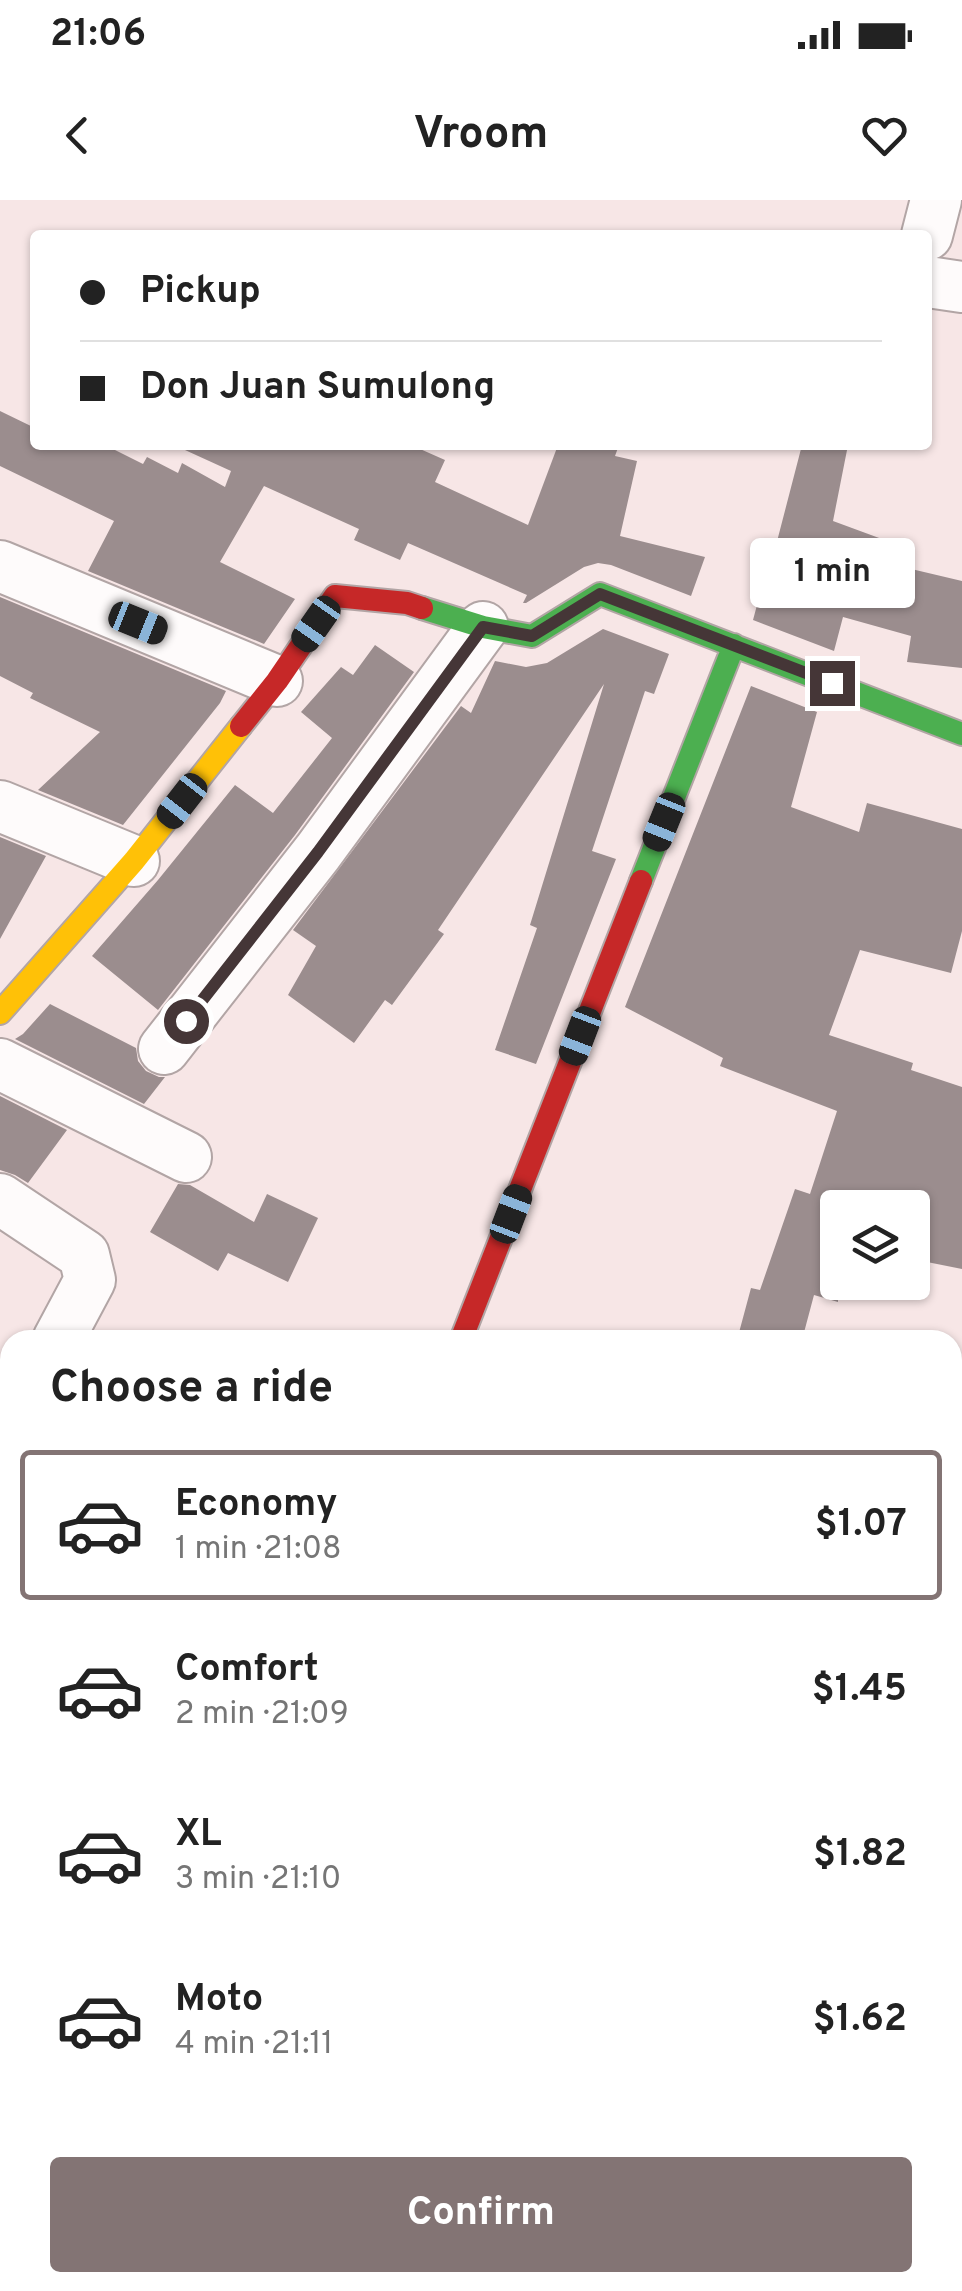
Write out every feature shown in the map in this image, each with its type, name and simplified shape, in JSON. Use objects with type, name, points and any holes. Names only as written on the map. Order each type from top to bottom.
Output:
[{"type":"street","points":[[928,230],[936,200]]},
{"type":"street","points":[[932,283],[962,287]]},
{"type":"street","points":[[0,566],[277,681]]},
{"type":"street","points":[[0,1013],[134,861],[277,681],[336,596],[407,604],[483,627],[532,636],[600,594],[962,734]]},
{"type":"street","points":[[164,1050],[318,852],[483,627]]},
{"type":"street","points":[[465,1330],[734,644]]},
{"type":"street","points":[[0,806],[134,861]]},
{"type":"street","points":[[0,1064],[186,1157]]},
{"type":"street","points":[[0,1200],[84,1254],[90,1280],[63,1330]]},
{"type":"building","points":[[0,411],[30,426],[30,450],[115,450],[143,464],[147,457],[178,473],[182,463],[225,487],[231,471],[185,450],[422,450],[445,460],[435,482],[528,525],[556,450],[617,450],[615,456],[637,461],[620,536],[705,557],[691,596],[598,563],[584,567],[523,603],[527,595],[408,543],[400,560],[354,540],[359,529],[264,486],[220,562],[295,599],[264,644],[88,571],[114,521],[0,466]]},
{"type":"building","points":[[801,450],[847,450],[833,521],[890,542],[886,563],[962,581],[962,668],[907,662],[911,636],[843,617],[834,651],[753,620]]},
{"type":"building","points":[[0,597],[226,691],[123,825],[38,790],[100,732],[30,698],[33,693],[0,676]]},
{"type":"building","points":[[603,629],[669,654],[654,694],[645,691],[592,851],[616,859],[536,1064],[495,1050],[537,928],[530,925],[604,684],[438,930],[444,934],[392,1005],[385,1000],[354,1043],[288,995],[316,946],[293,930],[461,706],[471,713],[495,661],[526,667],[547,663]]},
{"type":"building","points":[[375,645],[414,672],[295,835],[158,1010],[92,956],[235,785],[273,813],[332,738],[301,712],[341,667],[353,675]]},
{"type":"building","points":[[751,686],[817,712],[791,807],[859,832],[867,803],[962,829],[962,931],[951,973],[860,950],[829,1035],[913,1063],[911,1070],[962,1087],[962,1269],[930,1263],[930,1190],[820,1190],[820,1297],[814,1295],[805,1330],[740,1330],[751,1288],[760,1290],[795,1189],[810,1194],[837,1111],[720,1066],[723,1058],[625,1007]]},
{"type":"building","points":[[0,837],[46,856],[0,939]]},
{"type":"building","points":[[50,1004],[136,1048],[138,1061],[146,1071],[165,1077],[144,1104],[15,1039]]},
{"type":"building","points":[[0,1096],[67,1130],[28,1183],[0,1170]]},
{"type":"building","points":[[178,1184],[190,1185],[254,1222],[267,1194],[318,1218],[288,1282],[228,1253],[218,1271],[150,1232]]},
{"type":"traffic: fast","points":[[422,608],[483,627],[532,636],[600,594],[962,734]]},
{"type":"traffic: fast","points":[[641,881],[734,645]]},
{"type":"traffic: slow","points":[[0,1013],[134,861],[241,726]]},
{"type":"traffic: jam","points":[[241,726],[335,596],[422,608]]},
{"type":"traffic: jam","points":[[465,1330],[641,881]]},
{"type":"route","points":[[186,1021],[318,852],[483,627],[532,636],[600,594],[832,683]]}]
